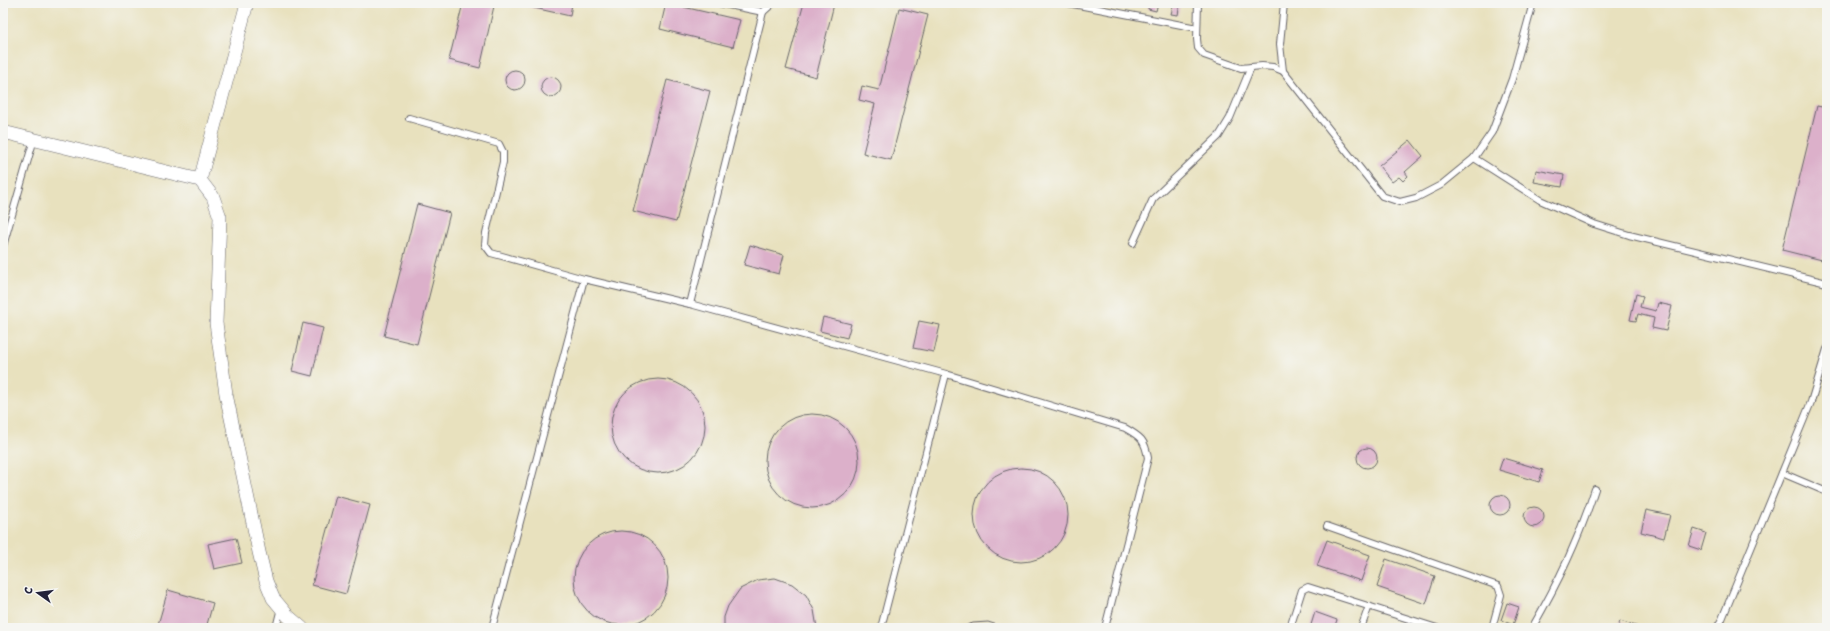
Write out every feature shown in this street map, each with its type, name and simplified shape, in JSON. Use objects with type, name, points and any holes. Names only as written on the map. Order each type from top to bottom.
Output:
[{"type":"street","points":[[200,180],[247,3]]},
{"type":"street","points":[[3,132],[200,180],[213,197],[220,217],[216,323],[226,394],[266,581],[273,598],[288,616],[302,628]]},
{"type":"lane","points":[[719,3],[763,12]]},
{"type":"lane","points":[[690,304],[763,12],[773,3]]},
{"type":"lane","points":[[1068,3],[1198,28]]},
{"type":"lane","points":[[1198,3],[1198,48],[1204,55],[1241,68],[1262,66],[1273,67],[1283,71],[1382,196],[1400,202],[1416,198],[1441,184],[1474,158],[1492,132],[1512,79],[1533,3]]},
{"type":"lane","points":[[1283,71],[1280,44],[1284,3]]},
{"type":"lane","points":[[1133,244],[1153,199],[1219,136],[1230,118],[1251,67]]},
{"type":"lane","points":[[409,118],[499,144],[503,152],[503,162],[486,233],[485,245],[491,253],[584,279],[690,304],[946,374],[1125,428],[1138,435],[1146,443],[1148,458],[1105,628]]},
{"type":"lane","points":[[3,246],[34,139]]},
{"type":"lane","points":[[1474,158],[1540,200],[1594,224],[1629,235],[1827,283]]},
{"type":"lane","points":[[492,628],[584,279]]},
{"type":"lane","points":[[1717,628],[1811,402],[1827,348]]},
{"type":"lane","points":[[881,628],[946,374]]},
{"type":"lane","points":[[1782,473],[1827,492]]},
{"type":"lane","points":[[1532,628],[1556,586],[1583,528],[1595,489]]},
{"type":"lane","points":[[1327,526],[1498,586],[1501,595],[1492,628]]},
{"type":"lane","points":[[1290,628],[1302,590],[1308,587],[1437,628]]},
{"type":"lane","points":[[1361,628],[1369,606]]},
{"type":"lane","points":[[276,628],[281,608]]},
{"type":"building","points":[[463,3],[480,3],[494,6],[480,68],[449,60]]},
{"type":"building","points":[[512,3],[572,3],[570,16]]},
{"type":"building","points":[[666,3],[740,20],[733,47],[660,29]]},
{"type":"building","points":[[804,3],[834,4],[816,77],[786,69]]},
{"type":"building","points":[[1149,3],[1158,3],[1156,11],[1148,9]]},
{"type":"building","points":[[1174,3],[1180,3],[1178,15],[1171,14]]},
{"type":"building","points":[[899,8],[928,15],[891,160],[863,153],[875,104],[859,100],[862,86],[879,90]]},
{"type":"building","points":[[515,70],[522,73],[525,80],[522,87],[515,90],[508,87],[505,80],[508,73]]},
{"type":"building","points":[[551,77],[558,80],[561,87],[558,94],[551,97],[544,94],[541,87],[544,80]]},
{"type":"building","points":[[667,80],[710,91],[676,222],[633,211]]},
{"type":"building","points":[[1817,106],[1827,108],[1827,238],[1822,260],[1782,250]]},
{"type":"building","points":[[1410,140],[1423,156],[1405,172],[1408,176],[1403,181],[1399,177],[1392,182],[1379,166]]},
{"type":"building","points":[[1536,170],[1564,175],[1562,187],[1534,182]]},
{"type":"building","points":[[417,204],[450,213],[417,344],[384,336]]},
{"type":"building","points":[[750,245],[784,255],[779,274],[744,265]]},
{"type":"building","points":[[1636,294],[1643,296],[1640,307],[1656,311],[1658,303],[1672,306],[1666,331],[1652,328],[1654,318],[1638,314],[1636,321],[1630,320]]},
{"type":"building","points":[[823,317],[851,324],[847,338],[820,331]]},
{"type":"building","points":[[919,321],[940,325],[934,352],[913,348]]},
{"type":"building","points":[[303,323],[323,328],[312,376],[292,371]]},
{"type":"building","points":[[658,379],[676,383],[691,393],[701,408],[705,426],[701,444],[691,459],[676,469],[658,473],[640,469],[625,459],[615,444],[611,426],[615,408],[625,393],[640,383]]},
{"type":"building","points":[[812,414],[830,418],[845,428],[855,443],[859,461],[855,479],[845,494],[830,504],[812,508],[794,504],[779,494],[769,479],[765,461],[769,443],[779,428],[794,418]]},
{"type":"building","points":[[1367,448],[1374,451],[1377,458],[1374,465],[1367,468],[1360,465],[1357,458],[1360,451]]},
{"type":"building","points":[[1503,458],[1543,470],[1539,482],[1499,470]]},
{"type":"building","points":[[1021,468],[1039,472],[1054,482],[1064,497],[1068,515],[1064,533],[1054,548],[1039,558],[1021,562],[1003,558],[988,548],[978,533],[974,515],[978,497],[988,482],[1003,472]]},
{"type":"building","points":[[1500,495],[1507,498],[1510,505],[1507,512],[1500,515],[1493,512],[1490,505],[1493,498]]},
{"type":"building","points":[[336,496],[370,505],[346,594],[312,585]]},
{"type":"building","points":[[1534,507],[1541,510],[1544,517],[1541,524],[1534,527],[1527,524],[1524,517],[1527,510]]},
{"type":"building","points":[[1646,510],[1670,515],[1664,538],[1641,532]]},
{"type":"building","points":[[1694,529],[1706,533],[1701,550],[1689,546]]},
{"type":"building","points":[[621,531],[639,535],[654,545],[664,560],[668,578],[664,596],[654,611],[639,621],[621,625],[603,621],[588,611],[578,596],[574,578],[578,560],[588,545],[603,535]]},
{"type":"building","points":[[236,538],[242,563],[214,569],[208,544]]},
{"type":"building","points":[[1327,540],[1370,555],[1361,581],[1317,566]]},
{"type":"building","points":[[1386,559],[1435,576],[1426,604],[1377,587]]},
{"type":"building","points":[[775,578],[792,584],[806,595],[814,610],[817,628],[724,628],[724,617],[728,606],[740,589],[758,580]]},
{"type":"building","points":[[168,590],[213,603],[206,628],[157,628]]},
{"type":"building","points":[[1507,603],[1519,607],[1513,625],[1501,620]]},
{"type":"building","points":[[1315,612],[1337,620],[1334,628],[1310,628]]},
{"type":"building","points":[[1620,621],[1642,628],[1618,628]]},
{"type":"building","points":[[988,622],[1007,628],[959,628],[973,623]]}]
